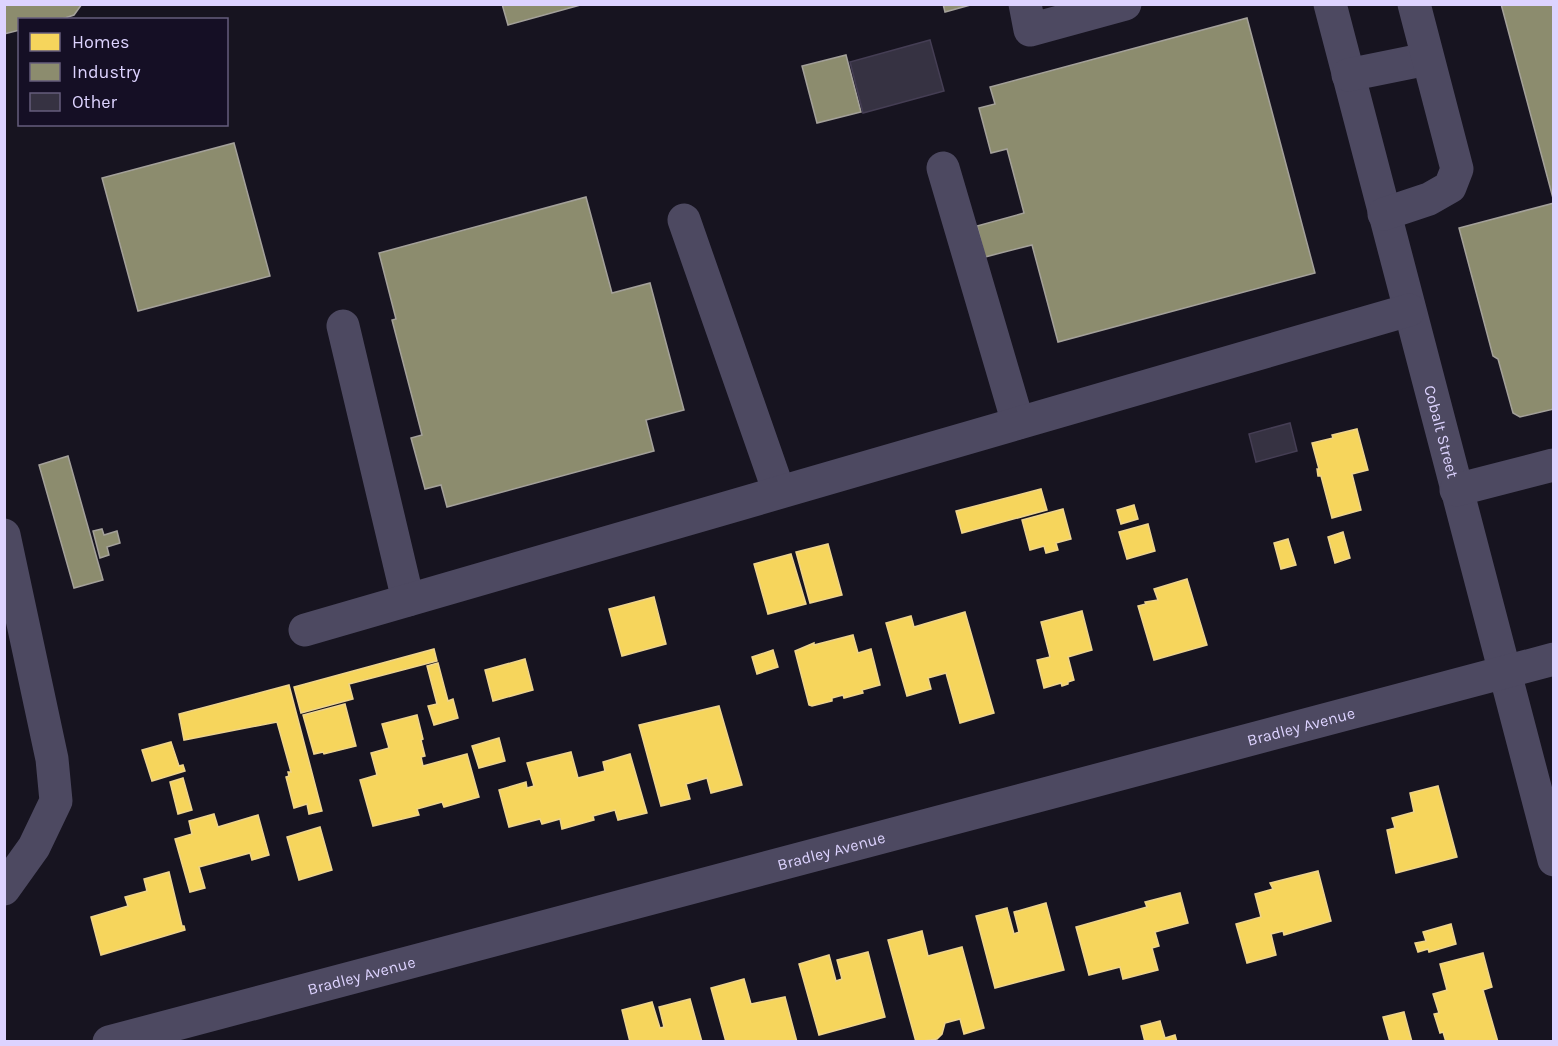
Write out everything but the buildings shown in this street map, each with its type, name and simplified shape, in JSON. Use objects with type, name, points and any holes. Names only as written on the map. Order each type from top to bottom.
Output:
[{"type":"street","points":[[1025,4],[1030,30],[1125,4]]},
{"type":"street","name":"Cobalt Street","points":[[1330,4],[1503,673],[1554,860]]},
{"type":"street","points":[[1384,214],[1429,199],[1450,187],[1457,169],[1414,4]]},
{"type":"street","points":[[1348,75],[1427,59]]},
{"type":"street","points":[[943,168],[1018,423]]},
{"type":"street","points":[[684,220],[779,492]]},
{"type":"street","points":[[305,630],[1409,310]]},
{"type":"street","points":[[343,326],[408,600]]},
{"type":"street","points":[[1456,490],[1553,466]]},
{"type":"street","points":[[4,535],[52,759],[56,801],[34,847],[4,889]]},
{"type":"street","name":"Bradley Avenue","points":[[109,1041],[1554,659]]}]
